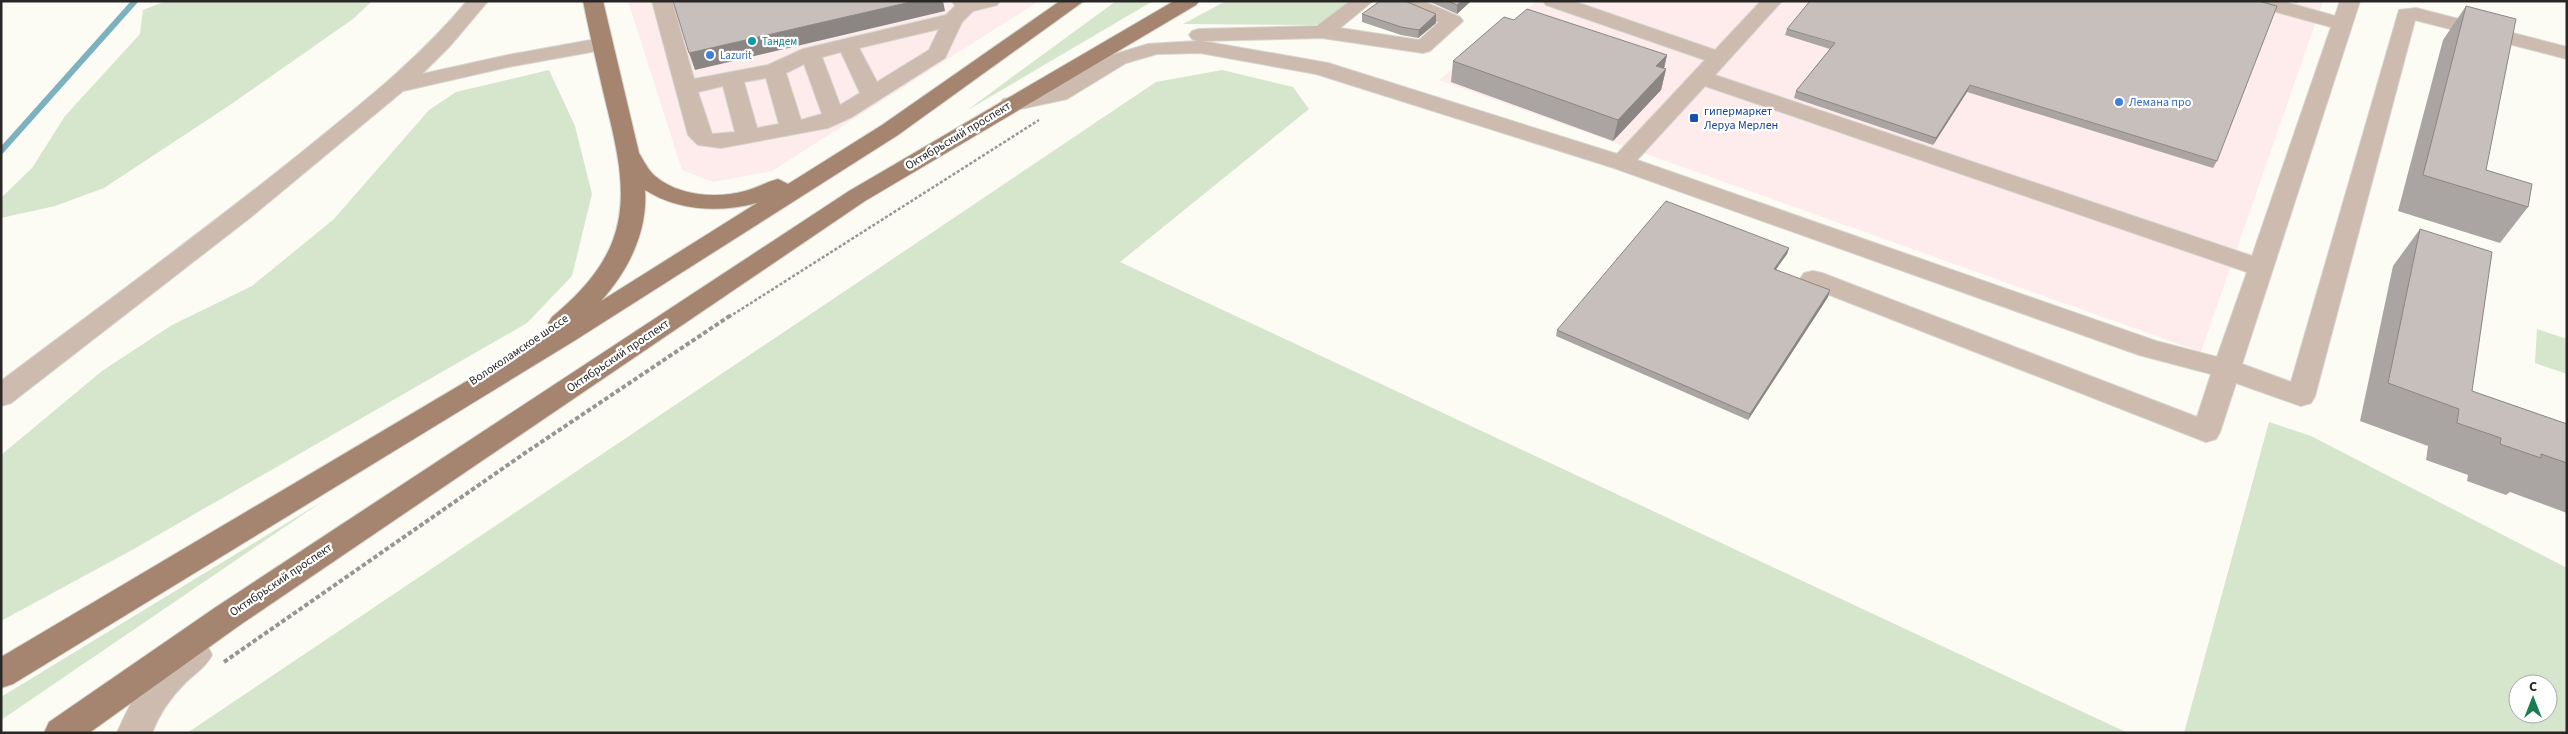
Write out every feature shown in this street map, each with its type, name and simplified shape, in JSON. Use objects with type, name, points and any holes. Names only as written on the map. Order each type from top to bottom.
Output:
[{"type":"main road","name":"Волоколамское шоссе","points":[[422,423],[472,381],[563,322],[595,290],[618,258],[630,227],[633,199],[629,155],[593,1]]},
{"type":"main road","points":[[1,674],[422,423],[890,130],[1074,1]]},
{"type":"main road","name":"Октябрьский проспект","points":[[61,733],[228,616],[857,196],[1189,1]]},
{"type":"main road","name":"Волоколамское шоссе","points":[[629,155],[643,177],[664,192],[696,200],[740,200],[768,192],[855,138],[890,130]]},
{"type":"street","points":[[1,396],[275,186],[419,65],[478,1]]},
{"type":"street","points":[[662,1],[688,87],[699,135],[706,140],[721,141],[820,123],[834,117],[872,95],[898,54],[960,9],[990,1]]},
{"type":"street","points":[[1322,32],[1363,1]]},
{"type":"street","points":[[1011,104],[1058,94],[1119,59],[1197,35],[1322,32],[1423,47],[1453,22],[1405,1]]},
{"type":"street","points":[[1553,1],[1719,58]]},
{"type":"street","points":[[1622,163],[1772,1]]},
{"type":"street","points":[[2258,1],[2343,24]]},
{"type":"street","points":[[1813,279],[2206,432],[2350,1]]},
{"type":"street","points":[[688,87],[774,70],[810,53],[847,44],[898,54],[938,54],[960,9]]},
{"type":"street","points":[[1155,48],[1200,47],[1320,68],[1622,163],[2149,348],[2227,369],[2301,396],[2406,14],[2416,14],[2567,53]]},
{"type":"street","points":[[394,87],[508,61],[602,44]]},
{"type":"street","points":[[847,44],[872,95]]},
{"type":"street","points":[[810,53],[834,117]]},
{"type":"street","points":[[774,70],[792,128]]},
{"type":"street","points":[[732,78],[748,136]]},
{"type":"street","points":[[1701,78],[2261,268]]},
{"type":"street","points":[[134,733],[151,700],[166,677],[319,571],[343,539]]},
{"type":"path","points":[[218,666],[493,474],[864,227],[1047,115]]},
{"type":"shaded area","points":[[628,1],[1039,1],[772,171],[713,182],[682,170]]},
{"type":"shaded area","points":[[1537,1],[2323,1],[2201,352],[1439,80]]},
{"type":"green space","points":[[166,1],[372,1],[353,19],[227,107],[104,188],[55,206],[1,218],[1,198],[32,168],[65,116],[140,34],[143,10]]},
{"type":"green space","points":[[1116,1],[1153,1],[966,111]]},
{"type":"green space","points":[[1226,1],[1363,1],[1334,21],[1315,25],[1183,24]]},
{"type":"green space","points":[[549,70],[575,126],[592,194],[572,276],[527,323],[132,550],[1,621],[1,455],[102,371],[172,325],[252,286],[334,219],[429,110],[456,92]]},
{"type":"green space","points":[[1222,70],[1293,87],[1309,109],[1120,262],[2128,733],[187,733],[1156,82]]},
{"type":"green space","points":[[2537,329],[2567,339],[2567,374],[2535,363]]},
{"type":"green space","points":[[2269,422],[2311,436],[2567,568],[2567,733],[2184,733]]},
{"type":"green space","points":[[323,501],[1,720],[1,697]]},
{"type":"building","points":[[673,1],[915,1],[689,53]]},
{"type":"building","points":[[1380,1],[1405,1],[1436,14],[1419,30],[1401,27],[1362,14]]},
{"type":"building","points":[[1448,1],[1462,1],[1457,5]]},
{"type":"building","name":"Лемана про","points":[[1810,1],[2258,1],[2277,6],[2217,161],[1970,85],[1936,138],[1796,91],[1835,43],[1787,29]]},
{"type":"building","points":[[2466,6],[2516,19],[2486,170],[2532,184],[2528,207],[2423,175]]},
{"type":"building","points":[[1527,9],[1667,55],[1656,66],[1666,69],[1618,120],[1453,61],[1504,17],[1514,20]]},
{"type":"building","points":[[1666,201],[1789,248],[1774,269],[1830,290],[1750,414],[1557,330]]},
{"type":"building","points":[[2420,229],[2492,252],[2472,391],[2567,424],[2567,463],[2541,454],[2541,458],[2500,444],[2501,438],[2457,423],[2459,409],[2388,383]]},
{"type":"waterway","points":[[1,151],[135,1]]},
{"type":"place","name":"Тандем","points":[[752,41]]},
{"type":"place","name":"Lazurit","points":[[710,55]]},
{"type":"place","name":"Лемана про","points":[[2119,102]]},
{"type":"place","name":"гипермаркет Леруа Мерлен","points":[[1694,118]]}]
